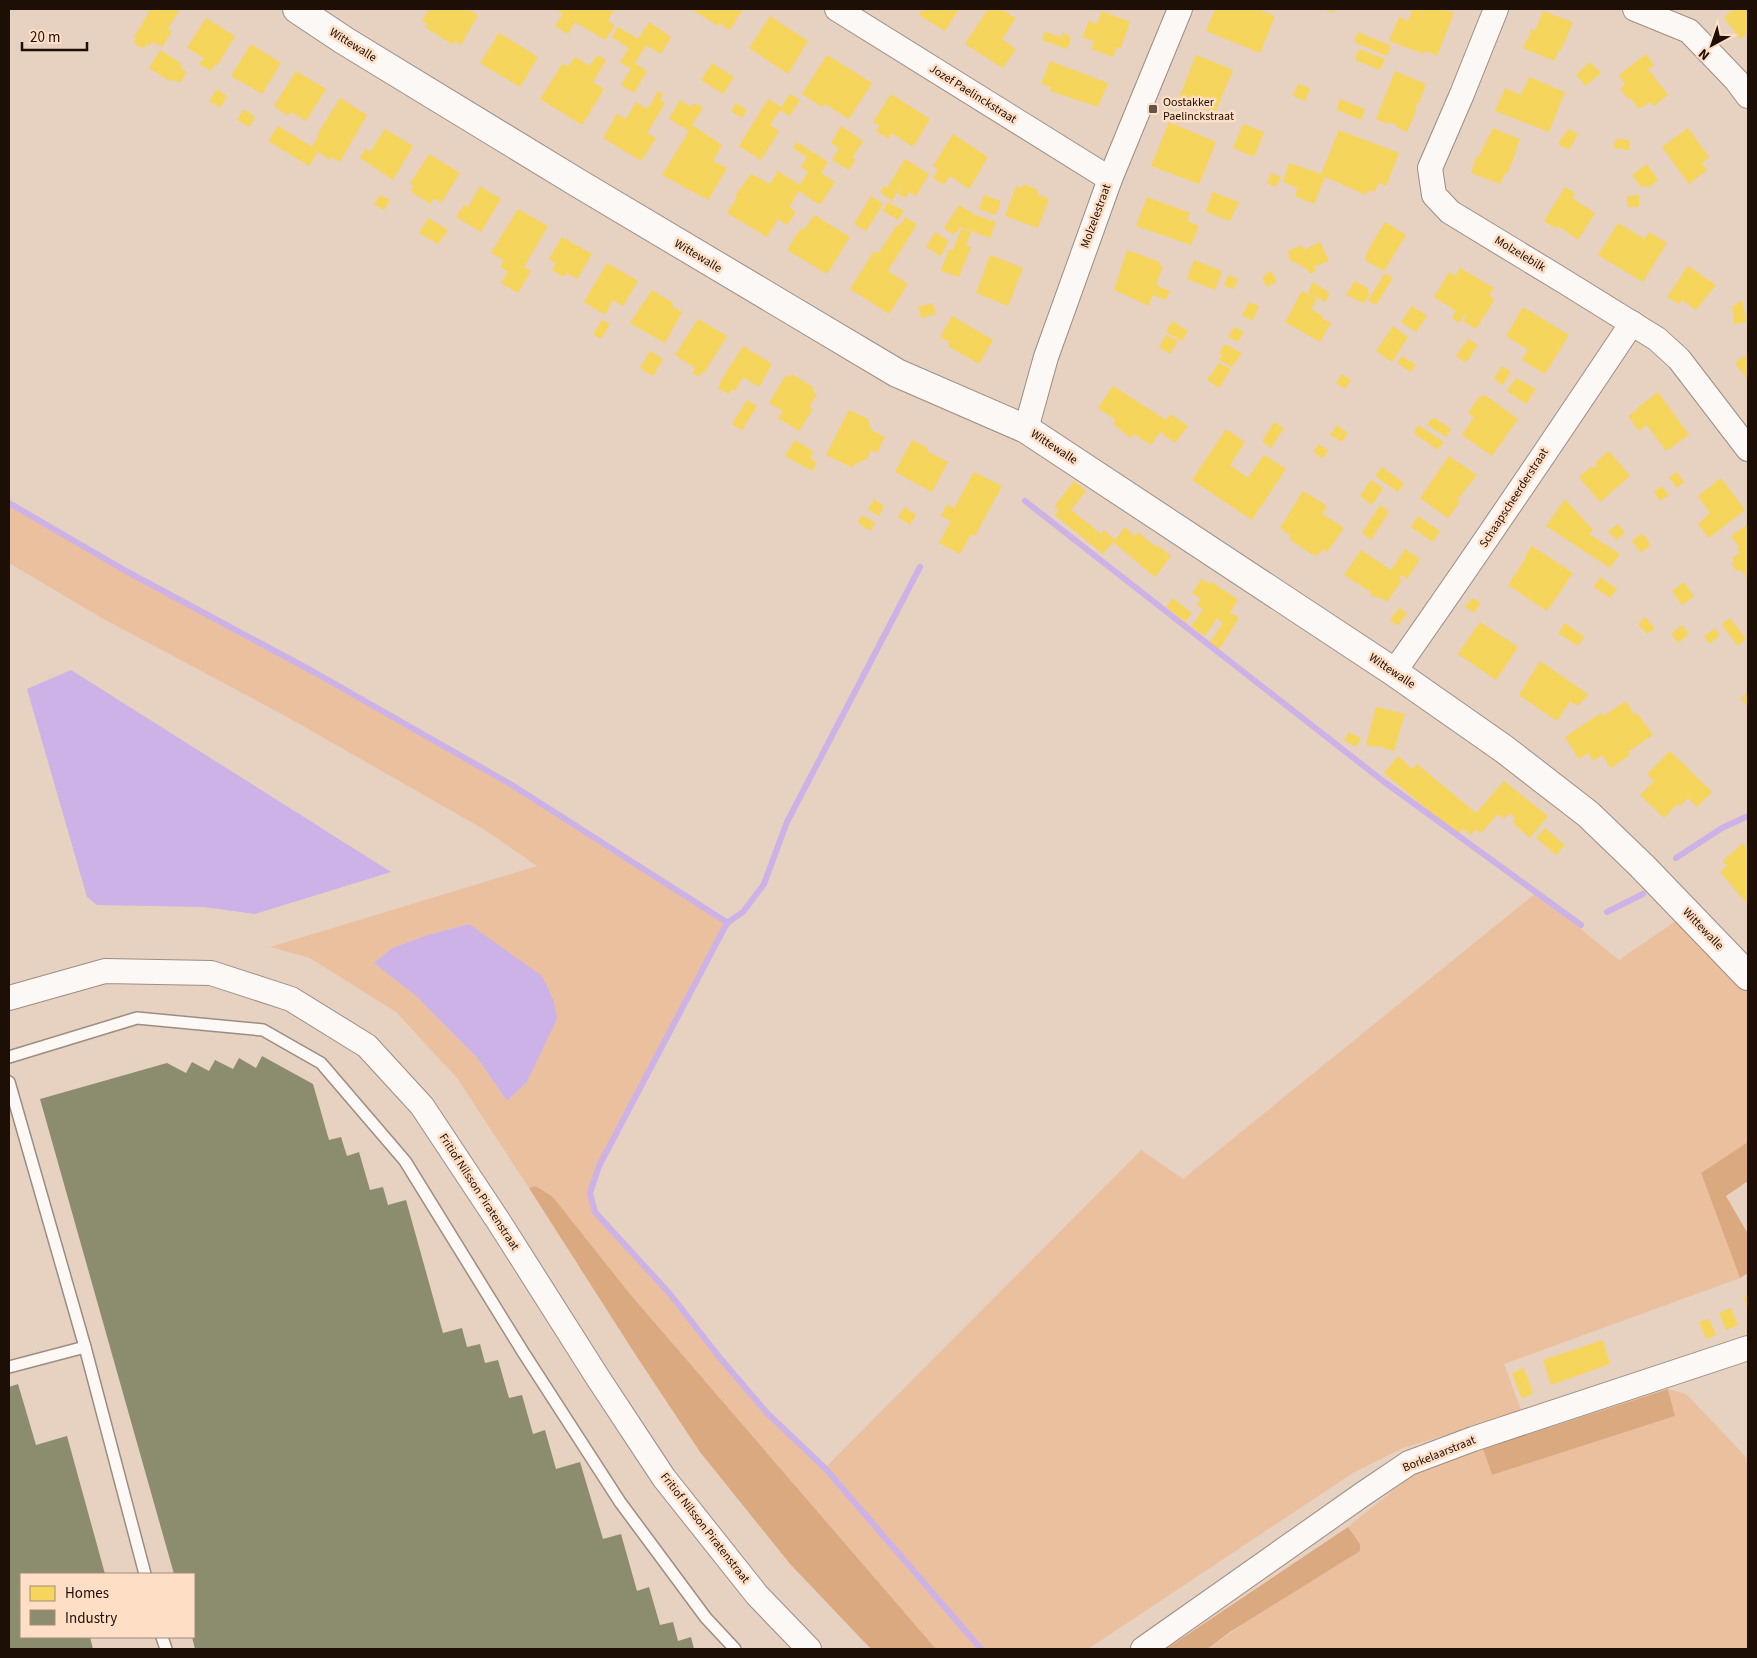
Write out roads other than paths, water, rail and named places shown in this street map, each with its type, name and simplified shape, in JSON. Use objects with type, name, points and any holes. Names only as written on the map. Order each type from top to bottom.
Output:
[{"type":"street","name":"Wittewalle","points":[[297,9],[345,41],[643,223],[897,374],[1026,429],[1394,672],[1504,749],[1588,814],[1642,866],[1748,976]]},
{"type":"street","name":"Jozef Paelinckstraat","points":[[837,9],[1110,179]]},
{"type":"street","name":"Molzelestraat","points":[[1026,429],[1046,358],[1110,179],[1180,9]]},
{"type":"street","name":"Molzelebilk","points":[[1496,9],[1430,168],[1434,195],[1450,212],[1657,339],[1680,359],[1748,450]]},
{"type":"street","points":[[1635,9],[1689,31],[1736,80],[1748,96]]},
{"type":"street","name":"Schaapscheerderstraat","points":[[1394,672],[1484,544],[1632,323]]},
{"type":"street","name":"Fritiof Nilsson Piratenstraat","points":[[9,998],[105,971],[211,973],[291,999],[368,1046],[422,1106],[664,1478],[757,1594],[809,1649]]},
{"type":"street","name":"Borkelaarstraat","points":[[1142,1649],[1409,1463],[1482,1436],[1748,1348]]},
{"type":"lane","points":[[9,1057],[137,1018],[263,1030],[321,1063],[405,1161],[523,1352],[620,1502],[706,1618],[735,1649]]},
{"type":"lane","points":[[9,1082],[85,1347],[145,1573]]},
{"type":"lane","points":[[9,1367],[85,1347]]},
{"type":"waterway","points":[[1025,501],[1383,781],[1581,925]]},
{"type":"waterway","points":[[9,503],[126,571],[314,672],[512,785],[728,923]]},
{"type":"waterway","points":[[920,567],[787,822],[764,884],[743,912],[727,923],[599,1166],[590,1193],[595,1212],[670,1294],[720,1358],[768,1414],[825,1468],[981,1649]]},
{"type":"waterway","points":[[1676,858],[1722,828],[1748,816]]},
{"type":"waterway","points":[[1607,912],[1643,894]]},
{"type":"place","name":"Oostakker Paelinckstraat","points":[[1153,109]]}]
